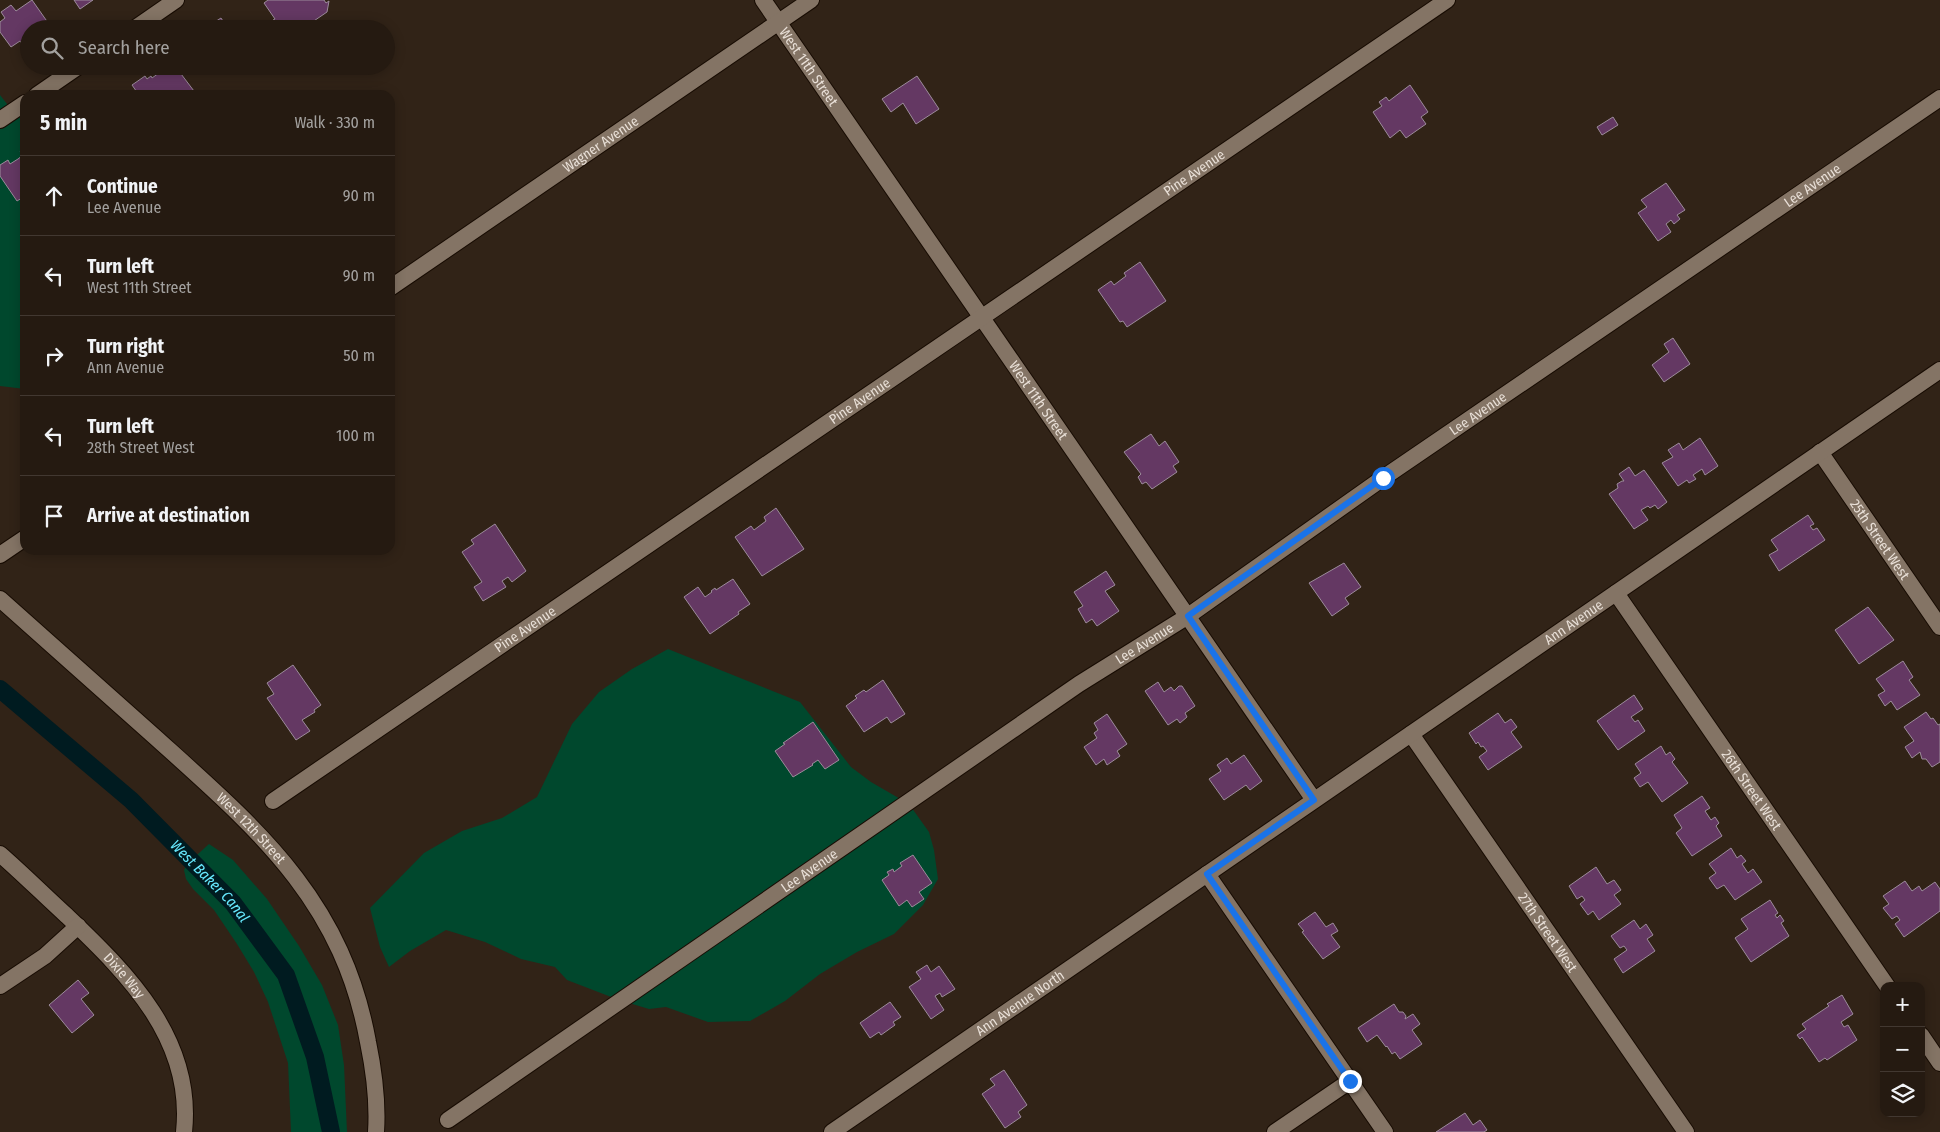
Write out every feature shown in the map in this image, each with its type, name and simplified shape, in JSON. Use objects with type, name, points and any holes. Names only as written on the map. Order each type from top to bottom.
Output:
[{"type":"street","points":[[147,20],[176,0]]},
{"type":"street","name":"West 11th Street","points":[[763,0],[1314,800]]},
{"type":"street","name":"Wagner Avenue","points":[[395,285],[811,0]]},
{"type":"street","name":"Pine Avenue","points":[[273,801],[1447,0]]},
{"type":"street","points":[[44,90],[66,75]]},
{"type":"street","name":"Lee Avenue","points":[[448,1120],[1079,684],[1188,616],[1383,478],[1940,98]]},
{"type":"street","points":[[0,120],[20,106]]},
{"type":"street","name":"Ann Avenue","points":[[1207,874],[1940,370]]},
{"type":"street","name":"25th Street West","points":[[1820,452],[1940,627]]},
{"type":"street","points":[[0,555],[20,541]]},
{"type":"street","name":"26th Street West","points":[[1616,593],[1884,982]]},
{"type":"street","name":"West 12th Street","points":[[0,598],[212,788],[255,829],[280,856],[310,895],[342,955],[355,989],[373,1065],[376,1132]]},
{"type":"street","name":"27th Street West","points":[[1411,734],[1686,1132]]},
{"type":"street","name":"Dixie Way","points":[[0,854],[116,962],[135,985],[164,1029],[178,1063],[186,1098],[184,1132]]},
{"type":"street","points":[[1207,874],[1385,1132]]},
{"type":"street","name":"Ann Avenue North","points":[[832,1132],[1207,874]]},
{"type":"street","points":[[0,986],[45,956],[78,926]]},
{"type":"street","points":[[1925,1041],[1940,1063]]},
{"type":"street","points":[[1275,1132],[1350,1081]]},
{"type":"green space","points":[[0,95],[14,113],[20,114],[20,388],[0,386]]},
{"type":"green space","points":[[668,649],[800,702],[851,767],[871,782],[909,804],[929,832],[934,850],[938,879],[923,905],[894,934],[857,952],[820,974],[785,1001],[750,1021],[708,1022],[666,1007],[649,1009],[619,1000],[567,980],[555,967],[521,959],[485,942],[446,930],[410,951],[389,967],[380,947],[370,908],[424,853],[462,831],[502,818],[537,797],[572,724],[599,692],[632,669]]},
{"type":"green space","points":[[209,844],[233,860],[267,899],[299,946],[322,985],[338,1025],[344,1065],[347,1132],[291,1132],[288,1063],[268,1002],[254,972],[237,944],[214,910],[193,889],[186,879],[184,870],[188,863]]},
{"type":"building","points":[[32,0],[46,20],[20,20],[20,41],[11,47],[0,32],[0,22],[5,18],[1,12],[11,5],[16,11]]},
{"type":"building","points":[[74,0],[93,0],[80,9]]},
{"type":"building","points":[[268,0],[324,0],[326,3],[329,1],[327,12],[315,20],[273,20],[275,19],[264,3]]},
{"type":"building","points":[[156,75],[182,75],[193,90],[136,90],[132,85],[145,76],[147,79],[151,76],[152,78]]},
{"type":"building","points":[[917,76],[939,109],[916,124],[903,103],[891,112],[882,99]]},
{"type":"building","points":[[1410,85],[1428,112],[1421,117],[1426,124],[1406,138],[1400,130],[1390,138],[1373,112],[1382,106],[1379,102],[1386,97],[1389,101]]},
{"type":"building","points":[[1613,117],[1618,125],[1602,135],[1597,127]]},
{"type":"building","points":[[20,157],[20,199],[17,201],[0,176],[0,165],[8,160],[10,164]]},
{"type":"building","points":[[1666,183],[1685,210],[1677,215],[1680,219],[1674,224],[1671,220],[1666,224],[1671,232],[1658,241],[1638,213],[1647,207],[1641,200]]},
{"type":"building","points":[[1140,262],[1166,301],[1127,327],[1123,321],[1120,322],[1098,290],[1111,281],[1114,285],[1126,276],[1124,273]]},
{"type":"building","points":[[1673,338],[1690,364],[1664,382],[1652,365],[1669,352],[1664,344]]},
{"type":"building","points":[[1151,434],[1159,446],[1165,441],[1179,462],[1173,466],[1177,472],[1152,489],[1146,482],[1142,484],[1138,477],[1141,474],[1124,452]]},
{"type":"building","points":[[1700,438],[1718,466],[1705,475],[1702,469],[1693,475],[1696,479],[1689,483],[1687,480],[1678,486],[1662,463],[1673,457],[1668,450],[1679,443],[1683,450]]},
{"type":"building","points":[[1629,467],[1635,476],[1644,470],[1667,502],[1658,509],[1655,505],[1641,510],[1648,520],[1634,529],[1609,494],[1618,488],[1617,484],[1624,481],[1619,474]]},
{"type":"building","points":[[776,508],[804,549],[762,576],[735,537],[751,526],[754,530],[766,521],[764,517]]},
{"type":"building","points":[[1808,515],[1814,524],[1810,526],[1813,530],[1817,528],[1825,540],[1779,571],[1769,555],[1778,550],[1771,540]]},
{"type":"building","points":[[495,524],[526,571],[512,582],[508,577],[502,581],[506,587],[483,601],[474,587],[482,582],[462,552],[474,544],[471,540]]},
{"type":"building","points":[[1344,563],[1361,587],[1345,598],[1349,604],[1332,616],[1309,583]]},
{"type":"building","points":[[1106,571],[1115,585],[1105,591],[1119,611],[1097,626],[1092,619],[1086,623],[1078,609],[1083,606],[1074,592]]},
{"type":"building","points":[[733,579],[750,604],[710,634],[684,597],[698,587],[705,597],[715,588],[716,590]]},
{"type":"building","points":[[1868,607],[1894,640],[1859,664],[1835,630]]},
{"type":"building","points":[[1903,661],[1913,677],[1909,680],[1920,695],[1897,710],[1891,701],[1885,706],[1878,695],[1885,691],[1876,679]]},
{"type":"building","points":[[293,665],[321,705],[314,710],[315,712],[302,720],[310,731],[296,740],[267,698],[274,694],[267,683]]},
{"type":"building","points":[[883,680],[905,714],[891,723],[887,717],[864,732],[846,706],[857,698],[855,696],[864,690],[866,692]]},
{"type":"building","points":[[1158,682],[1164,692],[1171,687],[1174,691],[1179,686],[1182,686],[1195,706],[1185,713],[1187,717],[1180,723],[1177,719],[1168,725],[1145,691]]},
{"type":"building","points":[[1634,695],[1643,709],[1631,717],[1635,722],[1638,720],[1645,731],[1618,750],[1597,721]]},
{"type":"building","points":[[1926,712],[1938,725],[1940,724],[1940,762],[1932,767],[1926,759],[1922,759],[1920,752],[1912,758],[1905,747],[1914,741],[1904,727]]},
{"type":"building","points":[[1498,713],[1505,723],[1511,719],[1517,727],[1511,732],[1522,747],[1488,770],[1479,757],[1487,751],[1478,742],[1476,744],[1469,733]]},
{"type":"building","points":[[1107,714],[1127,744],[1117,751],[1120,756],[1107,765],[1104,759],[1096,765],[1084,747],[1097,738],[1094,733],[1098,730],[1094,723]]},
{"type":"building","points":[[813,722],[839,760],[825,769],[818,760],[793,777],[775,751],[785,744],[783,743]]},
{"type":"building","points":[[1661,746],[1666,755],[1670,752],[1675,759],[1672,762],[1688,783],[1662,802],[1648,782],[1640,787],[1634,778],[1641,773],[1635,764]]},
{"type":"building","points":[[1244,755],[1262,781],[1250,790],[1246,785],[1224,800],[1209,779],[1221,771],[1217,765],[1227,758],[1231,764]]},
{"type":"building","points":[[1702,796],[1710,808],[1705,811],[1711,820],[1715,817],[1719,823],[1716,826],[1722,836],[1692,856],[1676,833],[1682,828],[1674,815]]},
{"type":"building","points":[[1731,848],[1737,858],[1741,855],[1746,861],[1742,864],[1748,873],[1753,869],[1762,882],[1735,900],[1724,885],[1717,889],[1709,878],[1716,873],[1709,864]]},
{"type":"building","points":[[913,855],[932,883],[919,892],[924,899],[912,907],[907,900],[899,906],[882,880],[889,875],[887,872],[893,869],[894,872],[902,866],[900,863]]},
{"type":"building","points":[[1596,867],[1607,884],[1614,880],[1621,890],[1614,895],[1621,904],[1599,920],[1593,911],[1588,915],[1580,904],[1585,900],[1582,896],[1577,899],[1569,886]]},
{"type":"building","points":[[1905,881],[1912,891],[1919,886],[1922,891],[1935,882],[1940,889],[1940,911],[1904,937],[1895,924],[1900,920],[1897,916],[1892,919],[1883,908],[1889,904],[1883,896]]},
{"type":"building","points":[[1770,900],[1778,913],[1775,915],[1777,918],[1780,915],[1784,921],[1781,923],[1789,936],[1751,962],[1735,938],[1748,929],[1741,919]]},
{"type":"building","points":[[1315,912],[1326,927],[1333,923],[1338,931],[1331,935],[1340,947],[1323,959],[1298,924]]},
{"type":"building","points":[[1634,920],[1640,929],[1646,924],[1653,935],[1647,939],[1655,951],[1623,973],[1614,959],[1627,950],[1624,946],[1620,948],[1611,936]]},
{"type":"building","points":[[927,965],[931,972],[939,966],[955,989],[942,997],[940,993],[935,996],[944,1010],[931,1019],[909,987],[921,979],[916,972]]},
{"type":"building","points":[[78,980],[89,993],[81,999],[94,1015],[72,1033],[49,1005]]},
{"type":"building","points":[[1842,995],[1853,1014],[1841,1022],[1844,1027],[1848,1025],[1857,1040],[1827,1060],[1825,1058],[1819,1062],[1802,1037],[1800,1039],[1797,1035],[1806,1029],[1802,1024],[1829,1006],[1827,1004]]},
{"type":"building","points":[[890,1002],[901,1017],[893,1022],[895,1025],[881,1035],[879,1032],[870,1038],[860,1023]]},
{"type":"building","points":[[1394,1004],[1399,1012],[1403,1012],[1406,1016],[1405,1019],[1413,1014],[1420,1024],[1412,1030],[1422,1044],[1400,1059],[1395,1052],[1392,1054],[1377,1035],[1367,1042],[1358,1028]]},
{"type":"building","points":[[1004,1070],[1027,1105],[1018,1112],[1021,1117],[1005,1128],[982,1094],[995,1085],[990,1079]]},
{"type":"building","points":[[1465,1113],[1473,1125],[1480,1120],[1487,1130],[1484,1132],[1436,1132]]},
{"type":"waterway","name":"West Baker Canal","points":[[0,689],[131,800],[233,903],[286,975],[315,1057],[331,1132]]},
{"type":"route","points":[[1350,1081],[1207,874],[1314,800],[1188,616],[1383,478]]}]
